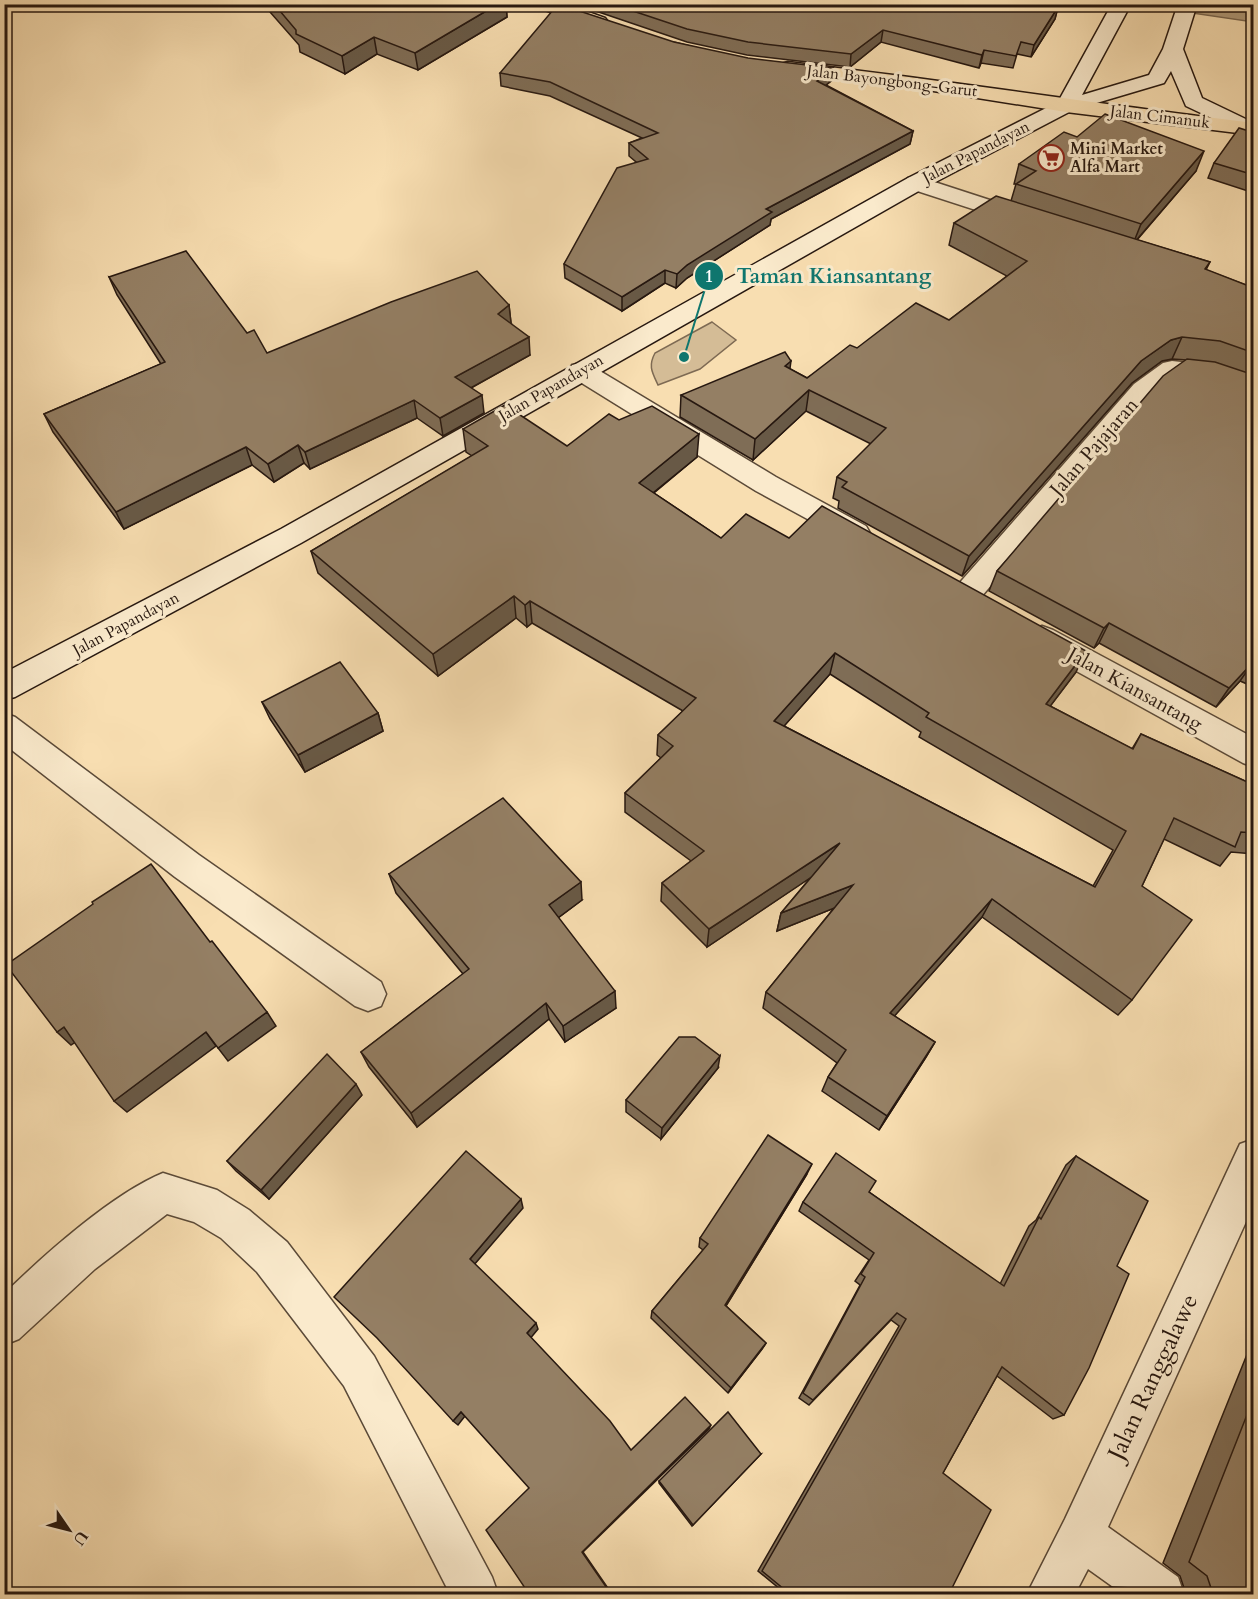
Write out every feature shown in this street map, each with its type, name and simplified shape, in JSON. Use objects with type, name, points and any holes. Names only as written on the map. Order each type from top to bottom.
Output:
[{"type":"main road","points":[[546,4],[614,27]]},
{"type":"main road","name":"Jalan Bayongbong-Garut","points":[[768,66],[927,84],[1066,106]]},
{"type":"main road","name":"Jalan Cimanuk","points":[[1066,106],[1251,129]]},
{"type":"street","points":[[1066,106],[1122,4]]},
{"type":"street","name":"Jalan Papandayan","points":[[4,688],[291,536],[916,183],[1066,106],[1158,79],[1173,49],[1186,8]]},
{"type":"street","points":[[1173,49],[1193,102],[1251,129]]},
{"type":"street","points":[[916,183],[1047,227]]},
{"type":"street","name":"Jalan Pajajaran","points":[[966,596],[1143,390],[1172,369],[1209,373],[1254,391]]},
{"type":"street","points":[[581,371],[766,484],[881,547]]},
{"type":"street","name":"Jalan Kiansantang","points":[[1016,624],[1254,754]]},
{"type":"street","points":[[4,726],[188,866],[368,994]]},
{"type":"street","name":"Jalan Ranggalawe","points":[[1050,1594],[1080,1535],[1254,1158]]},
{"type":"street","points":[[4,1324],[43,1285],[115,1224],[163,1193],[203,1204],[236,1224],[272,1257],[359,1371],[475,1594]]},
{"type":"street","points":[[1080,1535],[1161,1594]]},
{"type":"shaded area","points":[[1138,5],[1253,5],[1253,22]]},
{"type":"shaded area","points":[[712,322],[736,340],[700,369],[658,385],[652,369],[655,353]]},
{"type":"building","points":[[274,4],[498,4],[415,53],[374,37],[342,56],[296,34],[296,30]]},
{"type":"building","points":[[558,4],[674,42],[748,58],[833,68],[817,81],[913,131],[766,209],[772,212],[687,265],[677,274],[665,270],[622,297],[564,264],[617,168],[648,159],[629,143],[658,133],[550,82],[500,73]]},
{"type":"building","points":[[612,4],[1046,4],[1058,7],[1034,45],[1021,42],[1016,56],[984,50],[982,55],[883,30],[851,54],[748,42],[687,29]]},
{"type":"building","points":[[1105,114],[1204,151],[1141,224],[1016,184],[1036,171],[1019,164],[1064,132],[1077,137]]},
{"type":"building","points":[[1254,126],[1254,175],[1214,163],[1239,128],[1252,132]]},
{"type":"building","points":[[996,196],[1210,262],[1205,269],[1254,288],[1254,353],[1220,341],[1182,337],[1171,340],[1141,361],[969,556],[842,487],[847,482],[837,477],[886,428],[809,390],[755,439],[681,395],[785,352],[791,361],[785,366],[807,378],[850,345],[857,348],[916,303],[949,320],[1027,261],[954,223]]},
{"type":"building","points":[[186,251],[247,333],[254,330],[267,353],[391,302],[477,271],[509,305],[498,314],[529,337],[455,377],[482,395],[440,418],[414,400],[305,452],[298,445],[268,464],[246,447],[116,512],[44,414],[165,362],[109,277]]},
{"type":"building","points":[[1187,359],[1215,362],[1254,375],[1254,661],[1229,688],[1109,623],[1104,628],[997,571],[1163,376]]},
{"type":"building","points":[[505,405],[567,446],[609,414],[619,420],[652,406],[699,434],[639,483],[721,538],[746,514],[789,538],[822,506],[1086,651],[1046,704],[1133,749],[1141,734],[1254,785],[1254,833],[1241,832],[1235,847],[1174,818],[1142,886],[1192,920],[1132,1000],[992,899],[890,1013],[935,1042],[887,1116],[828,1077],[846,1050],[766,992],[853,885],[781,913],[840,843],[709,929],[662,883],[704,851],[625,793],[673,746],[658,735],[696,698],[530,601],[525,605],[514,596],[433,654],[311,551],[488,446],[463,429]],"holes":[[[835,653],[929,713],[926,717],[1126,831],[1095,887],[774,721]]]},
{"type":"building","points":[[340,662],[378,713],[298,755],[262,702]]},
{"type":"building","points":[[503,798],[581,882],[549,905],[615,991],[563,1026],[546,1003],[411,1113],[361,1052],[469,969],[389,874]]},
{"type":"building","points":[[151,864],[267,1012],[218,1048],[206,1032],[114,1101],[64,1027],[57,1032],[6,965],[93,904],[92,902]]},
{"type":"building","points":[[679,1037],[695,1037],[720,1056],[662,1128],[626,1100]]},
{"type":"building","points":[[327,1054],[356,1084],[261,1190],[227,1161]]},
{"type":"building","points":[[768,1135],[812,1164],[725,1305],[766,1343],[731,1388],[652,1311],[708,1244],[700,1238]]},
{"type":"building","points":[[466,1151],[521,1199],[470,1259],[536,1323],[527,1333],[610,1421],[631,1450],[685,1397],[711,1425],[582,1552],[611,1594],[529,1594],[486,1530],[529,1488],[461,1412],[453,1421],[377,1338],[334,1297]]},
{"type":"building","points":[[836,1153],[876,1181],[869,1192],[1004,1286],[1039,1217],[1041,1219],[1076,1156],[1148,1201],[1117,1266],[1129,1274],[1089,1368],[1064,1415],[1002,1367],[943,1473],[991,1510],[949,1594],[790,1594],[762,1571],[906,1319],[897,1313],[813,1400],[803,1393],[865,1277],[861,1274],[874,1253],[803,1202]]},
{"type":"building","points":[[1254,1397],[1254,1594],[1213,1594],[1207,1576],[1189,1562]]},
{"type":"building","points":[[728,1412],[761,1454],[693,1525],[659,1481]]},
{"type":"building","points":[[1133,1588],[1143,1594],[1130,1594]]},
{"type":"place","name":"Mini Market Alfa Mart","points":[[1051,158]]},
{"type":"place","name":"Taman Kiansantang","points":[[684,357]]}]
